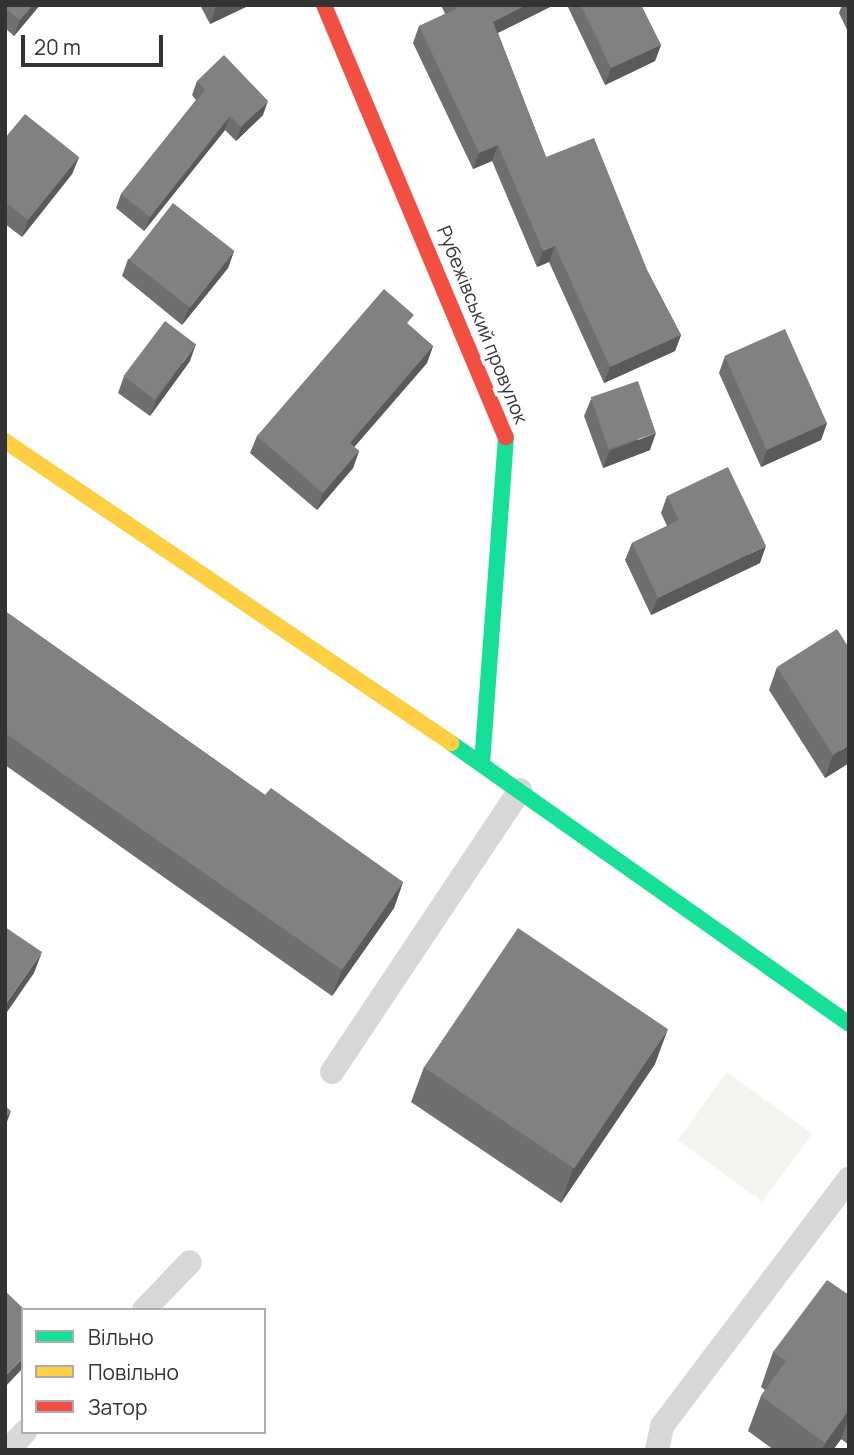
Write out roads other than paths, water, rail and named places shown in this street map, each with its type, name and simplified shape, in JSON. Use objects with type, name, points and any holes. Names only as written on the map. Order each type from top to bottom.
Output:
[{"type":"street","name":"Рубежівський провулок","points":[[324,5],[506,430],[482,764]]},
{"type":"street","points":[[5,441],[520,790],[849,1024]]},
{"type":"lane","points":[[332,1072],[520,790]]},
{"type":"lane","points":[[657,1450],[662,1426],[849,1179]]},
{"type":"lane","points":[[146,1308],[190,1262]]},
{"type":"lane","points":[[8,1450],[23,1434]]}]
